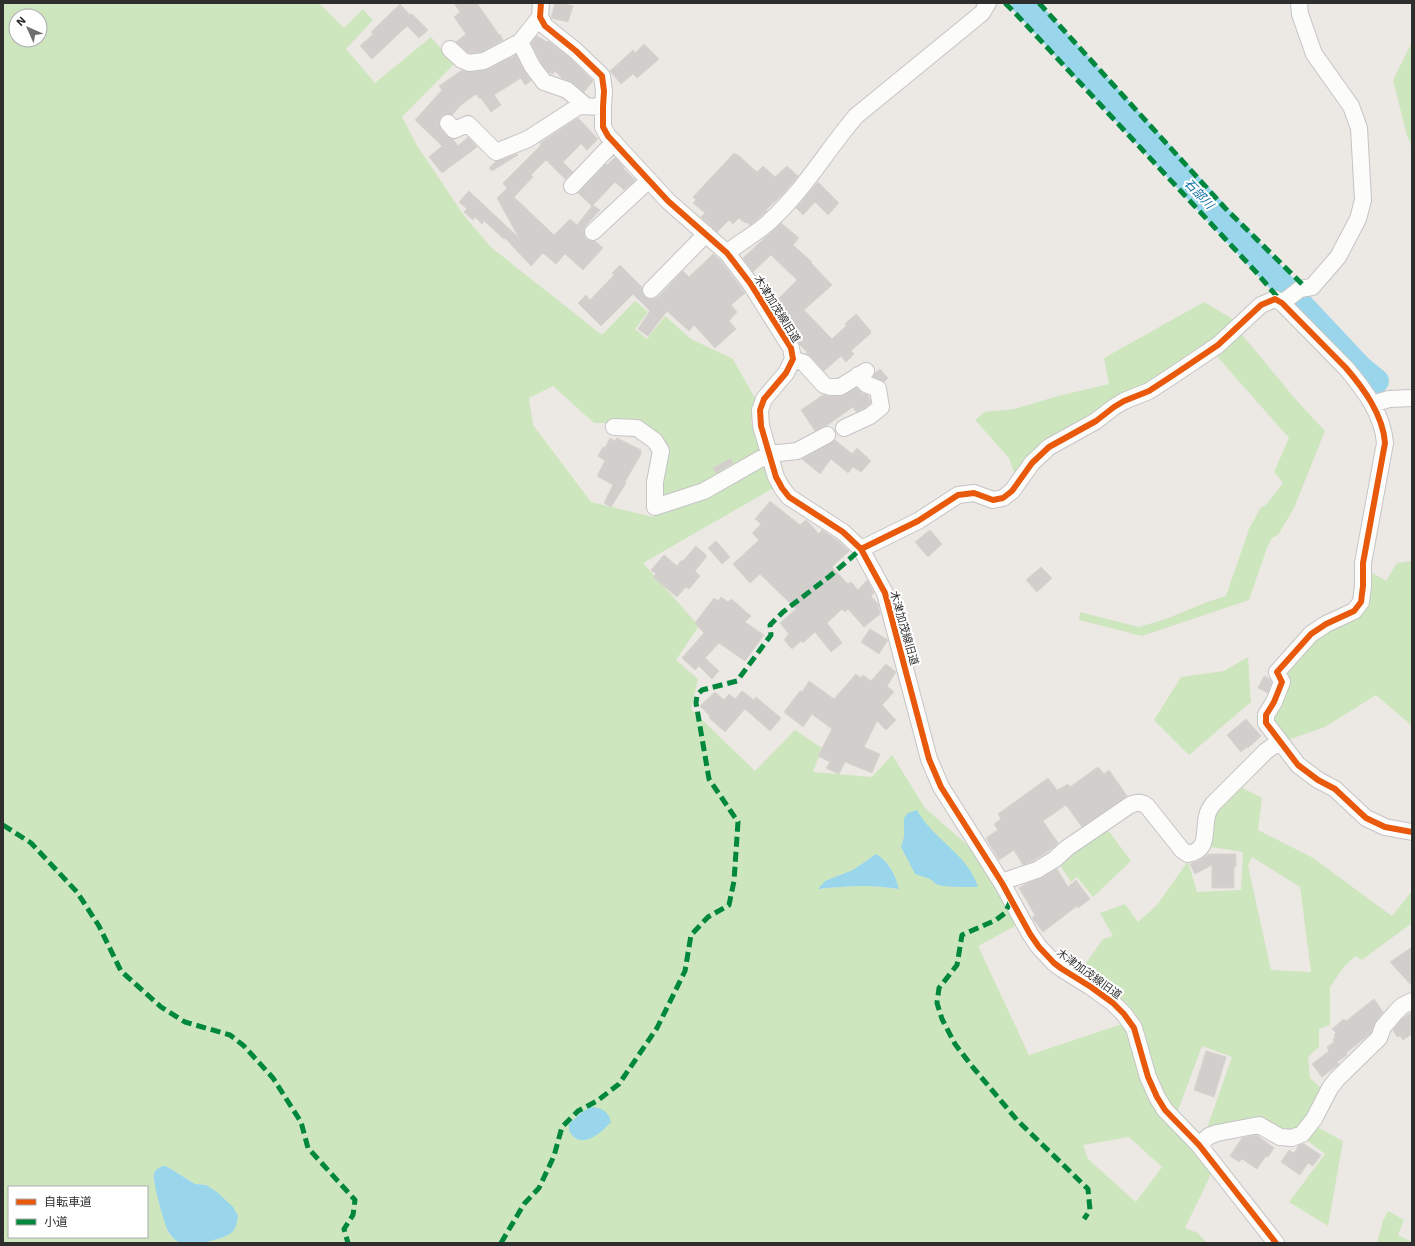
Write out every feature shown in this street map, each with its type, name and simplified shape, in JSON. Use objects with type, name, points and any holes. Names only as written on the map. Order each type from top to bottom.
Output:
[{"type":"street","points":[[727,253],[771,221],[805,184],[856,116],[982,13],[988,3]]},
{"type":"street","points":[[1285,302],[1300,289],[1312,287],[1338,257],[1358,219],[1363,200],[1359,128],[1351,106],[1314,54],[1300,14],[1299,3]]},
{"type":"street","points":[[450,49],[462,60],[469,63],[484,60],[520,42],[540,10]]},
{"type":"street","name":"木津加茂線旧道","points":[[540,10],[545,26],[576,51],[602,76],[604,91],[603,127],[608,136],[668,201],[727,253],[750,283],[791,348],[793,359],[786,373],[764,399],[761,405],[759,418],[776,477],[782,488],[790,497],[843,532],[861,549],[885,593],[929,759],[941,787],[1002,883],[1030,934],[1039,947],[1054,963],[1113,1003],[1124,1014],[1134,1028],[1148,1077],[1165,1110],[1200,1145],[1276,1243]]},
{"type":"street","points":[[520,42],[532,66],[544,82],[567,90],[586,106]]},
{"type":"street","points":[[448,123],[454,130],[468,124],[496,152],[528,139],[580,106],[603,107]]},
{"type":"street","points":[[572,186],[614,142]]},
{"type":"street","points":[[593,232],[649,180]]},
{"type":"street","points":[[651,290],[706,234]]},
{"type":"street","points":[[861,549],[918,522],[958,495],[974,493],[993,500],[1003,498],[1012,491],[1032,464],[1049,447],[1096,421],[1124,401],[1149,390],[1175,374],[1218,345],[1261,305],[1275,299],[1285,302],[1356,379],[1372,404],[1382,426],[1384,443],[1364,563],[1361,602],[1354,611],[1318,628],[1277,672],[1282,682],[1279,693],[1266,715],[1265,720],[1267,727],[1304,770],[1334,789],[1366,818],[1385,827],[1412,832]]},
{"type":"street","points":[[793,359],[804,363],[824,385],[830,388],[840,387],[862,373],[866,384],[878,389],[881,406],[870,416],[844,428]]},
{"type":"street","points":[[1372,404],[1389,399],[1412,398]]},
{"type":"street","points":[[614,427],[637,428],[655,441],[661,451],[655,482],[655,507],[704,491],[769,454],[797,451],[827,435]]},
{"type":"street","points":[[1002,883],[1010,878],[1037,870],[1055,859],[1067,848],[1130,805],[1137,803],[1147,806],[1182,850],[1188,854],[1195,852],[1204,843],[1207,814],[1213,804],[1266,751],[1279,742]]},
{"type":"street","points":[[1200,1145],[1209,1136],[1216,1133],[1259,1125],[1280,1137],[1292,1138],[1302,1134],[1314,1119],[1330,1088],[1379,1038],[1383,1027],[1396,1012],[1412,1001]]},
{"type":"green space","points":[[3,3],[319,3],[344,28],[363,9],[373,20],[346,49],[375,83],[431,37],[454,64],[402,117],[418,147],[465,217],[492,248],[602,335],[635,301],[648,312],[635,329],[647,339],[665,316],[691,339],[733,359],[757,402],[754,407],[751,422],[769,473],[777,486],[643,563],[699,626],[676,660],[698,679],[691,709],[755,771],[795,730],[822,748],[813,772],[872,777],[892,755],[925,808],[965,843],[978,858],[1019,924],[978,946],[1029,1055],[1125,1023],[1143,1078],[1213,1170],[1185,1228],[1198,1233],[1207,1243],[194,1243],[219,1239],[230,1233],[237,1223],[206,1185],[195,1184],[166,1166],[157,1170],[154,1175],[154,1180],[168,1232],[180,1243],[3,1243]],"holes":[[[553,386],[594,423],[638,423],[664,453],[660,510],[653,517],[591,502],[533,425],[529,398]],[[876,854],[890,867],[899,889],[878,886],[818,889],[853,870]],[[582,1112],[608,1126],[601,1131],[569,1124]],[[1129,1137],[1162,1167],[1136,1202],[1088,1159],[1083,1145]]]},
{"type":"green space","points":[[1412,42],[1412,147],[1407,136],[1393,80]]},
{"type":"green space","points":[[1204,302],[1239,323],[1123,399],[1017,481],[1009,458],[975,420],[985,412],[1014,409],[1058,396],[1109,384],[1104,358]]},
{"type":"green space","points":[[1239,331],[1297,401],[1325,431],[1294,508],[1278,535],[1272,538],[1267,548],[1249,600],[1142,636],[1079,620],[1080,612],[1139,627],[1166,619],[1226,596],[1249,529],[1261,507],[1266,505],[1283,483],[1274,472],[1289,438],[1213,352]]},
{"type":"green space","points":[[1412,561],[1412,726],[1376,695],[1325,727],[1282,742],[1270,713],[1280,671],[1317,637],[1368,597],[1371,572],[1386,581],[1397,563]]},
{"type":"green space","points":[[1248,657],[1251,702],[1189,755],[1154,720],[1181,677],[1224,671]]},
{"type":"green space","points":[[1237,785],[1262,798],[1258,830],[1313,858],[1392,916],[1412,891],[1412,923],[1362,960],[1355,956],[1343,968],[1330,987],[1330,1025],[1319,1029],[1319,1047],[1308,1057],[1310,1078],[1323,1090],[1309,1116],[1295,1131],[1206,1131],[1232,1057],[1202,1046],[1177,1113],[1170,1106],[1154,1075],[1143,1034],[1079,973],[1103,939],[1113,936],[1100,913],[1125,904],[1138,922],[1157,905],[1188,861],[1197,892],[1241,890],[1243,852],[1205,846],[1209,820]],"holes":[[[1252,857],[1300,887],[1311,972],[1271,970],[1248,866]]]},
{"type":"green space","points":[[1105,826],[1131,861],[1093,897],[1077,877],[1071,882],[1058,862]]},
{"type":"green space","points":[[1315,1126],[1343,1141],[1328,1226],[1289,1202],[1325,1154],[1304,1138]]},
{"type":"green space","points":[[1388,1211],[1404,1220],[1398,1235],[1412,1243],[1377,1243],[1383,1221]]},
{"type":"water","points":[[917,810],[932,830],[966,865],[973,875],[978,887],[942,886],[936,884],[930,879],[915,874],[901,847],[904,837],[904,818],[908,813]]},
{"type":"water","points":[[876,854],[888,864],[896,879],[899,889],[878,886],[858,886],[818,889],[825,881],[853,870]]},
{"type":"water","points":[[591,1107],[604,1111],[610,1118],[611,1122],[596,1135],[585,1140],[579,1140],[569,1131],[569,1124],[582,1112]]},
{"type":"water","points":[[163,1166],[166,1166],[195,1184],[206,1185],[217,1192],[233,1207],[238,1216],[236,1226],[232,1232],[227,1236],[218,1239],[195,1244],[181,1243],[173,1238],[166,1226],[154,1178],[155,1171]]},
{"type":"building","points":[[454,3],[477,3],[503,40],[481,52],[467,52],[456,42],[466,34],[454,17],[460,12]]},
{"type":"building","points":[[555,3],[573,6],[568,22],[551,18]]},
{"type":"building","points":[[400,4],[410,15],[412,14],[428,30],[419,38],[407,26],[372,59],[360,46],[373,34],[371,32]]},
{"type":"building","points":[[537,36],[547,42],[548,41],[570,58],[593,81],[584,92],[573,83],[562,78],[555,71],[553,74],[548,72],[540,61],[531,43]]},
{"type":"building","points":[[644,44],[659,59],[637,78],[633,74],[621,84],[610,71],[633,50],[635,53]]},
{"type":"building","points":[[516,55],[531,81],[525,85],[521,78],[494,95],[501,105],[491,112],[481,98],[480,99],[476,94],[461,105],[452,115],[446,114],[439,120],[441,129],[447,136],[453,139],[458,146],[468,137],[477,147],[442,173],[429,157],[442,146],[415,120],[442,90],[439,86],[462,70],[470,72],[486,70]]},
{"type":"building","points":[[578,118],[598,139],[587,150],[581,144],[563,162],[573,172],[565,179],[546,160],[531,175],[533,177],[514,197],[554,235],[570,219],[577,225],[593,205],[600,210],[586,225],[584,234],[586,239],[595,241],[603,248],[583,270],[565,254],[556,264],[543,253],[531,266],[505,238],[504,239],[484,221],[482,224],[475,217],[473,220],[464,212],[467,209],[459,202],[469,191],[519,238],[497,198],[507,188],[503,183],[541,145],[540,143]]},
{"type":"building","points":[[734,153],[757,172],[763,166],[775,177],[787,166],[798,176],[782,195],[766,210],[767,211],[750,225],[739,218],[733,224],[729,220],[717,232],[701,217],[705,213],[693,203],[696,200],[693,197]]},
{"type":"building","points":[[517,154],[518,155],[492,171],[489,168],[496,161]]},
{"type":"building","points":[[615,157],[635,180],[624,190],[615,182],[592,206],[578,193],[606,164],[607,165]]},
{"type":"building","points":[[818,182],[839,203],[828,215],[815,202],[803,215],[796,208]]},
{"type":"building","points":[[781,223],[799,238],[793,245],[812,262],[811,263],[832,285],[804,310],[832,339],[856,314],[871,331],[871,333],[851,351],[854,354],[846,362],[841,356],[824,371],[800,345],[774,303],[797,280],[771,255],[753,272],[743,258]]},
{"type":"building","points":[[713,254],[720,260],[745,293],[731,305],[737,312],[729,321],[736,329],[715,348],[694,325],[689,331],[667,311],[648,336],[638,329],[650,311],[633,294],[601,326],[578,303],[586,295],[590,300],[614,275],[612,273],[620,265],[642,287],[644,296],[649,299],[654,299],[658,297],[683,271],[689,277]]},
{"type":"building","points":[[880,369],[888,378],[884,382],[873,377]]},
{"type":"building","points":[[857,388],[862,393],[868,395],[871,403],[865,408],[856,412],[853,407],[826,426],[815,431],[801,410],[823,395],[840,396]]},
{"type":"building","points":[[610,438],[615,441],[617,438],[641,450],[641,454],[625,482],[626,483],[611,507],[604,503],[613,485],[597,476],[605,461],[598,456],[603,447],[605,448]]},
{"type":"building","points":[[835,440],[851,453],[853,453],[857,448],[871,461],[861,472],[853,467],[848,473],[831,459],[820,474],[802,459]]},
{"type":"building","points":[[731,458],[733,463],[716,473],[713,468]]},
{"type":"building","points":[[770,501],[800,525],[806,520],[819,534],[822,530],[837,540],[849,551],[832,567],[848,584],[851,582],[858,590],[867,580],[874,593],[871,596],[878,604],[880,614],[864,627],[848,609],[845,612],[842,609],[827,623],[842,643],[831,652],[815,632],[803,643],[801,641],[792,649],[784,640],[789,634],[780,623],[796,609],[760,574],[750,583],[733,564],[759,540],[752,533],[761,524],[755,519]]},
{"type":"building","points":[[930,530],[942,544],[928,557],[915,542]]},
{"type":"building","points":[[716,541],[730,557],[722,564],[708,548]]},
{"type":"building","points":[[696,546],[707,556],[695,571],[700,576],[689,589],[686,587],[677,597],[653,577],[656,574],[651,570],[664,555],[677,566]]},
{"type":"building","points":[[1041,567],[1052,578],[1037,592],[1026,580]]},
{"type":"building","points":[[721,597],[728,602],[731,599],[751,616],[745,622],[764,635],[745,661],[719,643],[705,658],[719,671],[712,679],[699,666],[695,670],[682,658],[704,633],[695,623],[714,598],[718,601]]},
{"type":"building","points":[[870,629],[888,640],[879,654],[861,642]]},
{"type":"building","points":[[886,664],[896,672],[887,686],[894,692],[882,705],[896,720],[886,730],[877,721],[864,747],[880,754],[872,773],[845,762],[839,774],[826,768],[830,762],[818,756],[832,729],[812,714],[803,727],[784,712],[800,691],[802,692],[809,681],[834,699],[856,674],[861,678],[863,675],[871,681]]},
{"type":"building","points":[[1264,676],[1272,682],[1268,693],[1258,688]]},
{"type":"building","points":[[742,691],[754,700],[756,697],[781,718],[770,731],[745,709],[725,732],[709,718],[710,716],[700,706],[715,692],[724,700],[729,694],[735,699]]},
{"type":"building","points":[[1246,719],[1261,736],[1248,748],[1247,747],[1241,752],[1227,735]]},
{"type":"building","points":[[1098,767],[1104,774],[1109,770],[1127,796],[1082,827],[1066,805],[1043,821],[1058,843],[1054,847],[1033,861],[1023,865],[1014,850],[999,860],[986,838],[998,830],[994,824],[1001,819],[998,814],[1048,778],[1057,790],[1068,784],[1070,787]]},
{"type":"building","points":[[1209,854],[1236,854],[1236,867],[1234,867],[1234,888],[1212,888],[1212,865],[1195,874],[1190,864]]},
{"type":"building","points":[[1057,869],[1068,887],[1076,880],[1090,899],[1078,908],[1077,906],[1043,932],[1032,918],[1035,915],[1019,888],[1027,883],[1042,878]]},
{"type":"building","points":[[1412,947],[1412,986],[1390,962]]},
{"type":"building","points":[[1374,999],[1383,1012],[1376,1021],[1371,1033],[1346,1053],[1347,1055],[1337,1062],[1339,1064],[1322,1077],[1312,1064],[1329,1051],[1327,1047],[1334,1042],[1334,1035],[1336,1033],[1332,1029],[1344,1019],[1346,1021]]},
{"type":"building","points":[[1412,1012],[1412,1034],[1403,1040],[1400,1036],[1397,1037],[1393,1030],[1403,1018]]},
{"type":"building","points":[[1206,1051],[1226,1057],[1214,1097],[1194,1090]]},
{"type":"building","points":[[1257,1135],[1274,1148],[1257,1169],[1242,1159],[1239,1162],[1230,1156],[1242,1138]]},
{"type":"building","points":[[1304,1144],[1321,1155],[1313,1166],[1308,1163],[1300,1175],[1281,1162],[1289,1150],[1294,1153],[1299,1145]]},
{"type":"waterway","name":"石部川","points":[[1023,3],[1268,269],[1360,367],[1377,381]]},
{"type":"marked path","points":[[1005,3],[1256,272],[1280,300]]},
{"type":"marked path","points":[[1039,3],[1225,208],[1305,287]]},
{"type":"marked path","points":[[501,1243],[524,1204],[539,1188],[554,1156],[562,1127],[578,1111],[597,1101],[619,1084],[657,1028],[685,971],[691,935],[708,917],[729,905],[734,881],[738,822],[709,779],[696,703],[697,695],[702,690],[737,681],[771,635],[770,625],[783,612],[830,576],[861,549]]},
{"type":"marked path","points":[[3,825],[31,843],[77,892],[99,926],[121,971],[161,1007],[185,1022],[230,1035],[244,1046],[273,1078],[301,1122],[308,1148],[355,1200],[353,1215],[344,1229],[348,1243]]},
{"type":"marked path","points":[[1011,900],[1005,913],[996,920],[962,935],[957,965],[939,988],[937,1003],[942,1019],[955,1044],[971,1065],[1017,1120],[1088,1189],[1090,1210],[1084,1219]]},
{"type":"cycle path","points":[[541,3],[540,17],[545,26],[576,51],[602,76],[604,91],[603,127],[608,136],[668,201],[727,253],[750,283],[791,348],[793,359],[786,373],[764,399],[760,410],[761,426],[776,477],[789,497],[843,532],[861,549],[885,593],[929,759],[941,787],[1002,883],[1030,934],[1039,947],[1054,963],[1113,1003],[1124,1014],[1134,1028],[1148,1077],[1165,1110],[1199,1145],[1276,1243]]},
{"type":"cycle path","points":[[861,549],[918,521],[958,495],[974,493],[993,500],[1003,498],[1012,491],[1032,463],[1049,447],[1096,421],[1124,401],[1149,391],[1175,374],[1218,345],[1261,305],[1275,299],[1282,303],[1346,368],[1366,394],[1381,422],[1385,443],[1363,563],[1361,602],[1354,611],[1326,624],[1311,634],[1277,672],[1282,682],[1274,702],[1266,715],[1266,723],[1298,765],[1318,780],[1335,789],[1366,818],[1385,827],[1412,832]]}]
